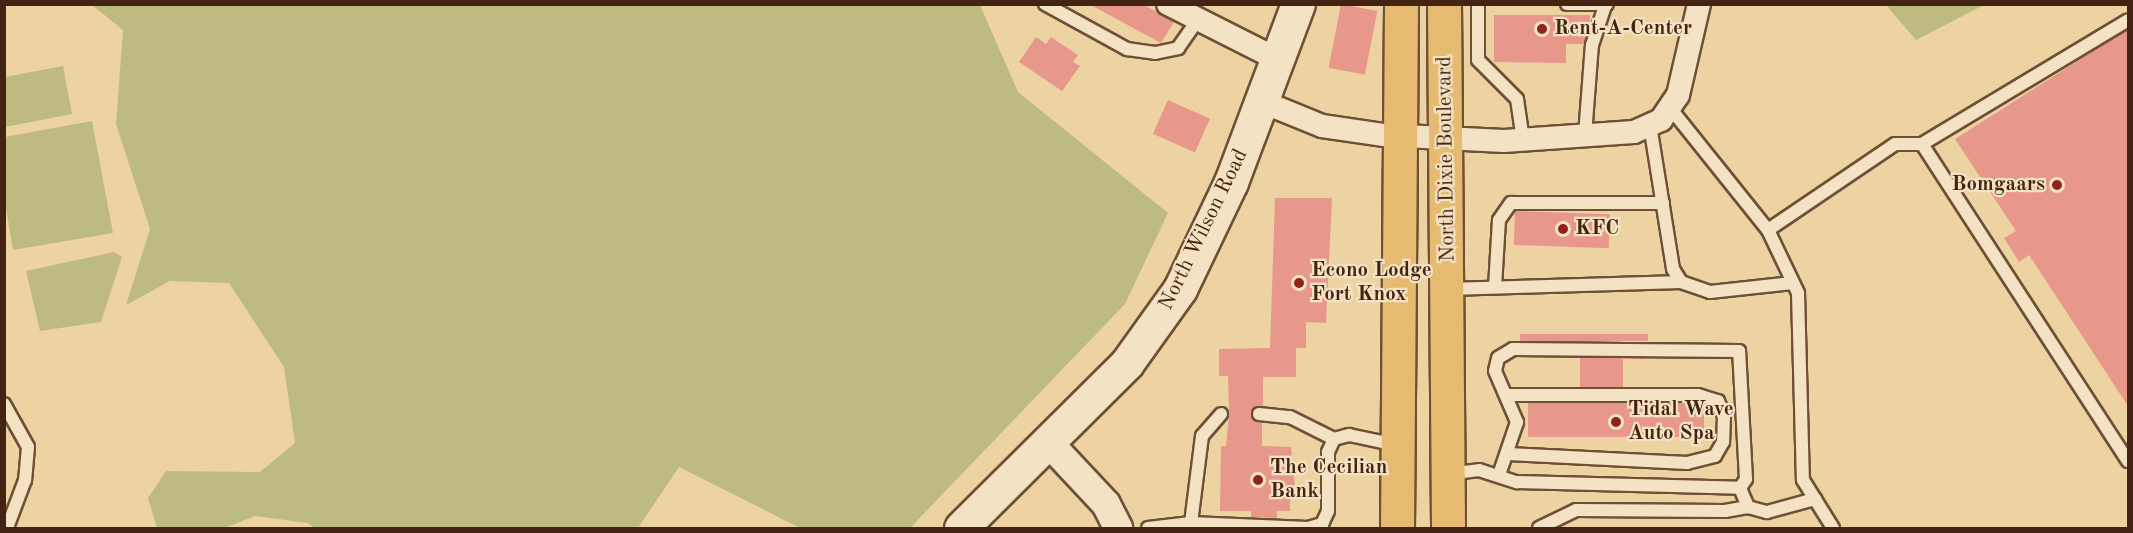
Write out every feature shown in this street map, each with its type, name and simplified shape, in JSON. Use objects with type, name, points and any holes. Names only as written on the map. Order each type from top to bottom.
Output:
[{"type":"highway","points":[[1397,528],[1401,4]]},
{"type":"highway","name":"North Dixie Boulevard","points":[[1444,4],[1448,138],[1446,474],[1448,528]]},
{"type":"main road","name":"North Wilson Road","points":[[961,528],[1127,363],[1180,289],[1281,61],[1298,4]]},
{"type":"street","points":[[1168,4],[1197,22],[1281,61]]},
{"type":"street","points":[[1263,102],[1322,126],[1448,138],[1523,140],[1585,135],[1650,125],[1671,109],[1699,4]]},
{"type":"street","points":[[1047,441],[1106,504],[1118,528]]},
{"type":"lane","points":[[1045,4],[1127,49],[1155,53],[1178,48],[1197,22]]},
{"type":"lane","points":[[1478,4],[1478,60],[1517,99],[1523,140]]},
{"type":"lane","points":[[1567,4],[1606,5],[1590,55],[1585,135]]},
{"type":"lane","points":[[1768,230],[1895,144],[1922,144],[2128,20]]},
{"type":"lane","points":[[1671,109],[1768,230],[1798,293],[1803,480],[1833,528]]},
{"type":"lane","points":[[1650,125],[1673,269],[1681,282]]},
{"type":"lane","points":[[1922,144],[2128,461]]},
{"type":"lane","points":[[1495,287],[1498,220],[1511,203],[1663,203]]},
{"type":"lane","points":[[1448,289],[1681,282],[1710,292],[1793,283]]},
{"type":"lane","points":[[1499,475],[1517,422],[1508,395],[1495,371],[1498,358],[1513,349],[1738,351],[1746,479],[1740,488]]},
{"type":"lane","points":[[1508,395],[1698,395],[1719,401],[1724,416],[1723,442],[1715,456],[1687,463],[1508,454]]},
{"type":"lane","points":[[4,404],[28,447],[25,480],[7,528]]},
{"type":"lane","points":[[1191,523],[1202,436],[1221,414]]},
{"type":"lane","points":[[1259,414],[1290,417],[1334,439],[1349,435],[1399,446]]},
{"type":"lane","points":[[1148,528],[1191,523],[1308,528],[1322,524],[1328,512],[1328,452],[1334,439]]},
{"type":"lane","points":[[1446,474],[1479,470],[1517,483],[1740,488]]},
{"type":"lane","points":[[1740,488],[1748,507]]},
{"type":"lane","points":[[1539,528],[1576,510],[1725,512],[1748,507],[1787,511],[1815,499]]},
{"type":"shaded area","points":[[92,5],[980,5],[1018,92],[1168,213],[1125,304],[910,528],[800,528],[679,467],[638,528],[314,528],[308,523],[255,516],[225,528],[157,528],[148,498],[166,471],[260,472],[295,443],[284,367],[229,283],[170,281],[126,305],[150,229],[116,124],[123,30]]},
{"type":"shaded area","points":[[1886,5],[1984,5],[1916,40]]},
{"type":"shaded area","points":[[63,66],[72,114],[5,127],[5,77]]},
{"type":"shaded area","points":[[92,121],[113,233],[13,250],[5,202],[5,137]]},
{"type":"shaded area","points":[[114,252],[122,257],[101,322],[40,331],[26,271]]},
{"type":"building","points":[[1089,4],[1143,4],[1174,22],[1161,43]]},
{"type":"building","points":[[1341,4],[1377,11],[1365,75],[1329,68]]},
{"type":"building","name":"Rent-A-Center","points":[[1494,15],[1590,15],[1590,26],[1584,44],[1566,44],[1566,63],[1494,62]]},
{"type":"building","name":"Bomgaars","points":[[2128,29],[2128,406],[2029,255],[2019,262],[2004,238],[2016,231],[1955,139]]},
{"type":"building","points":[[1036,37],[1046,44],[1051,37],[1078,55],[1073,62],[1080,66],[1062,91],[1019,62]]},
{"type":"building","points":[[1168,100],[1210,119],[1195,153],[1153,134]]},
{"type":"building","points":[[1275,198],[1332,198],[1326,323],[1306,322],[1306,348],[1296,348],[1296,377],[1263,377],[1263,406],[1253,409],[1251,417],[1262,423],[1262,446],[1291,447],[1296,498],[1290,498],[1290,511],[1277,511],[1277,518],[1251,517],[1251,511],[1220,511],[1221,446],[1226,446],[1229,415],[1228,376],[1219,376],[1219,349],[1270,348]]},
{"type":"building","name":"KFC","points":[[1515,211],[1610,214],[1609,248],[1514,245]]},
{"type":"building","points":[[1520,334],[1648,334],[1648,341],[1520,341]]},
{"type":"building","points":[[1580,358],[1645,359],[1623,359],[1623,387],[1580,387]]},
{"type":"building","name":"Tidal Wave Auto Spa","points":[[1528,403],[1693,403],[1704,407],[1704,437],[1528,437]]},
{"type":"place","name":"Rent-A-Center","points":[[1542,29]]},
{"type":"place","name":"Bomgaars","points":[[2057,185]]},
{"type":"place","name":"KFC","points":[[1563,229]]},
{"type":"place","name":"Econo Lodge Fort Knox","points":[[1299,283]]},
{"type":"place","name":"Tidal Wave Auto Spa","points":[[1616,422]]},
{"type":"place","name":"The Cecilian Bank","points":[[1258,480]]}]
